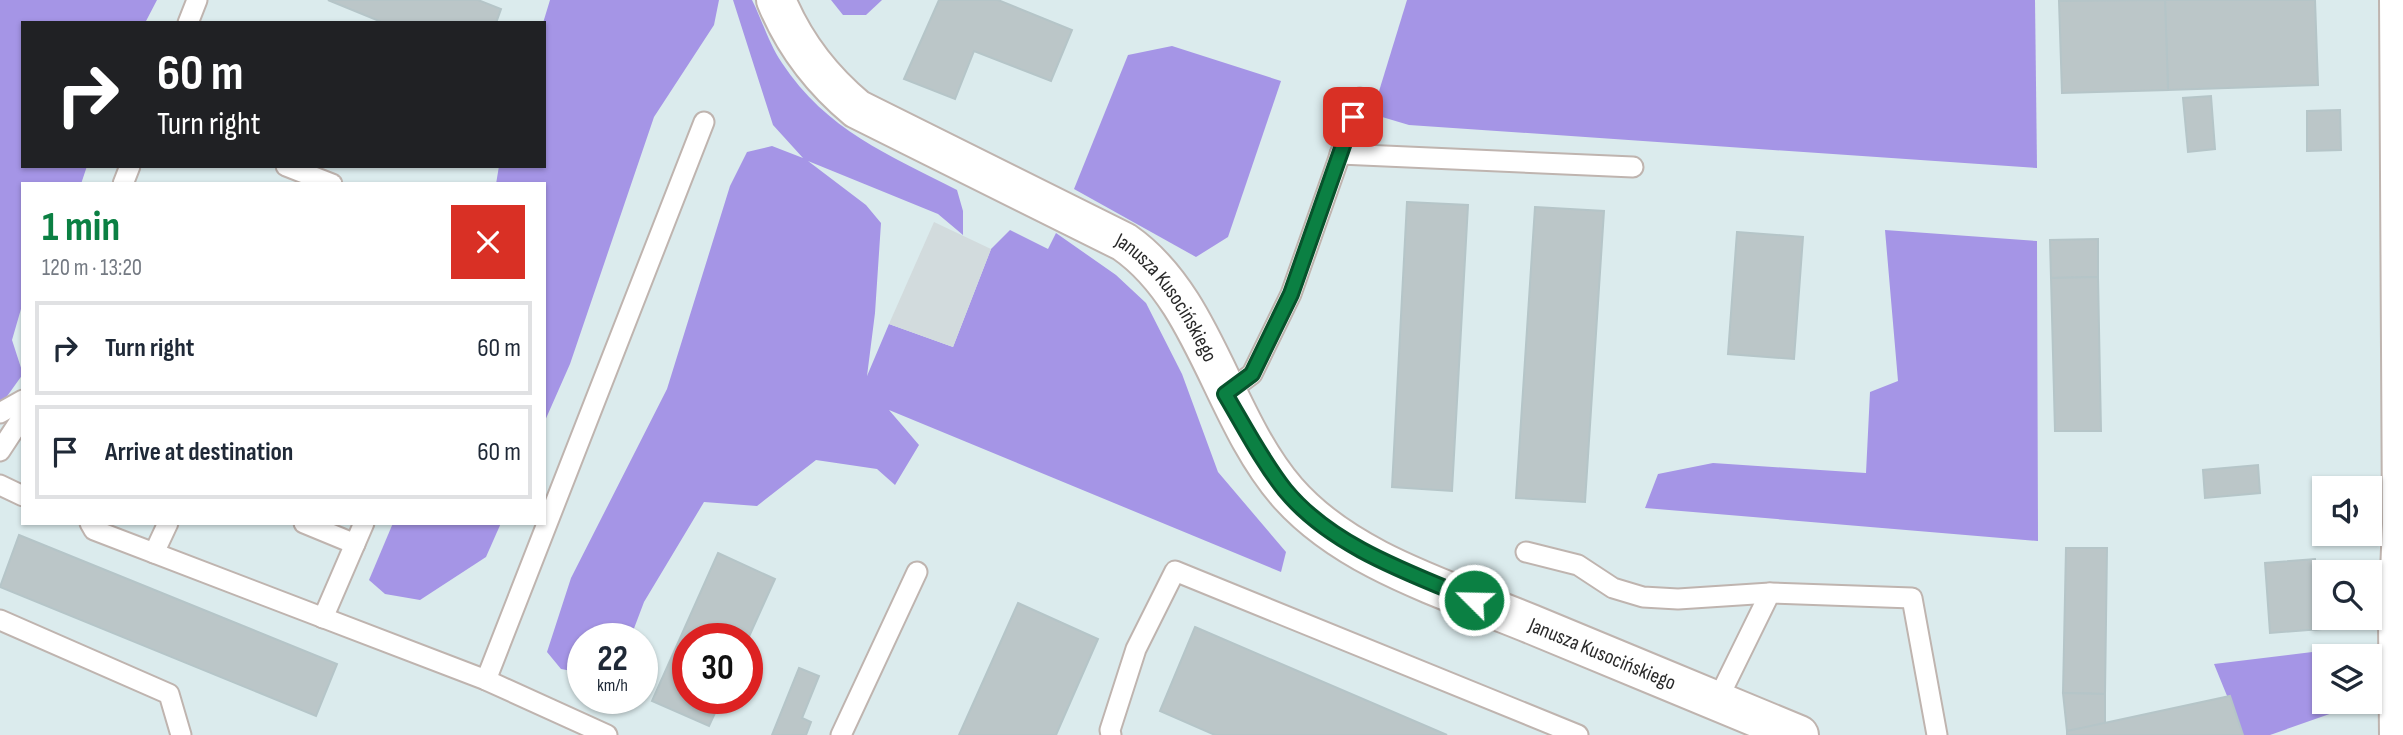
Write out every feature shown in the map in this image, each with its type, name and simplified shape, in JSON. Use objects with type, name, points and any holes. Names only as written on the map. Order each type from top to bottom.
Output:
[{"type":"street","name":"Janusza Kusocińskiego","points":[[776,0],[805,55],[832,88],[857,109],[1124,242],[1148,259],[1180,301],[1225,394],[1287,492],[1321,524],[1400,570],[1799,735]]},
{"type":"street","points":[[2399,0],[2402,524],[2398,622],[2399,735]]},
{"type":"lane","points":[[189,21],[197,0]]},
{"type":"lane","points":[[1225,394],[1252,374],[1291,294],[1360,98]]},
{"type":"lane","points":[[486,680],[704,122]]},
{"type":"lane","points":[[1340,155],[1633,167]]},
{"type":"lane","points":[[291,168],[327,182]]},
{"type":"lane","points":[[0,413],[21,401]]},
{"type":"lane","points":[[0,452],[21,419]]},
{"type":"lane","points":[[0,485],[21,495]]},
{"type":"lane","points":[[88,525],[486,680],[574,729],[607,735]]},
{"type":"lane","points":[[155,553],[167,525]]},
{"type":"lane","points":[[309,525],[355,544]]},
{"type":"lane","points":[[323,618],[363,525]]},
{"type":"lane","points":[[1526,552],[1578,565],[1613,588],[1643,597],[1678,598],[1770,593],[1912,598],[1937,735]]},
{"type":"lane","points":[[1111,735],[1110,730],[1136,649],[1175,571],[1578,735]]},
{"type":"lane","points":[[841,735],[917,572]]},
{"type":"lane","points":[[1717,701],[1770,593]]},
{"type":"lane","points":[[0,621],[169,694],[181,735]]},
{"type":"shaded area","points":[[0,0],[157,0],[146,21],[21,21],[21,168],[86,168],[82,182],[21,182],[21,309],[12,340],[21,368],[21,377],[0,406]]},
{"type":"shaded area","points":[[550,0],[719,0],[714,25],[654,117],[570,364],[546,418],[546,182],[496,182],[499,168],[546,168],[546,21],[544,21]]},
{"type":"shaded area","points":[[733,0],[752,0],[777,56],[818,106],[861,139],[957,190],[963,211],[963,235],[938,214],[808,161],[866,205],[881,223],[875,313],[867,376],[889,324],[953,347],[991,249],[1010,230],[1048,249],[1056,233],[1116,275],[1146,303],[1182,374],[1218,472],[1286,552],[1281,572],[889,410],[919,445],[895,485],[877,469],[816,460],[757,506],[704,502],[644,602],[636,623],[567,623],[567,670],[561,669],[547,652],[571,578],[667,389],[730,186],[747,152],[772,146],[803,158],[773,125]]},
{"type":"shaded area","points":[[831,0],[882,0],[866,15],[843,15]]},
{"type":"shaded area","points":[[1407,0],[2035,0],[2037,168],[1409,125],[1372,114]]},
{"type":"shaded area","points":[[1172,46],[1281,81],[1228,237],[1196,257],[1074,189],[1128,55]]},
{"type":"shaded area","points":[[934,222],[991,249],[953,347],[889,324]]},
{"type":"shaded area","points":[[1885,230],[2037,241],[2038,541],[1645,508],[1658,474],[1713,463],[1866,473],[1870,392],[1898,381]]},
{"type":"shaded area","points":[[392,525],[500,525],[486,557],[420,600],[385,594],[369,580]]},
{"type":"shaded area","points":[[2312,652],[2312,714],[2330,714],[2270,735],[2243,735],[2214,664]]},
{"type":"building","points":[[328,0],[478,0],[501,9],[497,21],[379,21]]},
{"type":"building","points":[[939,0],[998,0],[1072,30],[1051,81],[974,51],[955,99],[904,79]]},
{"type":"building","points":[[2165,0],[2315,0],[2318,85],[2168,90]]},
{"type":"building","points":[[2165,0],[2168,90],[2062,93],[2059,1]]},
{"type":"building","points":[[2211,96],[2215,149],[2188,152],[2183,98]]},
{"type":"building","points":[[2340,110],[2341,150],[2307,151],[2307,111]]},
{"type":"building","points":[[1407,202],[1468,205],[1452,491],[1392,487]]},
{"type":"building","points":[[1535,207],[1604,211],[1585,502],[1516,498]]},
{"type":"building","points":[[1737,232],[1803,237],[1794,359],[1728,354]]},
{"type":"building","points":[[2098,239],[2098,277],[2051,278],[2050,240]]},
{"type":"building","points":[[2098,277],[2101,431],[2055,431],[2051,278]]},
{"type":"building","points":[[2258,465],[2260,493],[2205,498],[2203,470]]},
{"type":"building","points":[[19,535],[337,664],[316,716],[0,587]]},
{"type":"building","points":[[2066,548],[2107,548],[2105,694],[2063,693]]},
{"type":"building","points":[[718,553],[775,579],[755,623],[687,623]]},
{"type":"building","points":[[2315,559],[2312,560],[2312,630],[2270,633],[2265,563]]},
{"type":"building","points":[[1018,603],[1098,639],[1056,735],[959,735]]},
{"type":"building","points":[[1195,627],[1447,735],[1215,735],[1160,711]]},
{"type":"building","points":[[672,656],[672,710],[658,704],[658,688]]},
{"type":"building","points":[[799,668],[819,676],[802,718],[811,722],[806,735],[772,735]]},
{"type":"building","points":[[2063,693],[2105,694],[2105,724],[2067,731]]},
{"type":"building","points":[[2230,696],[2243,735],[2067,735],[2067,731]]},
{"type":"building","points":[[682,714],[715,714],[709,726]]},
{"type":"route","points":[[1353,117],[1291,294],[1252,374],[1225,394],[1268,466],[1287,492],[1321,524],[1400,570],[1474,600]]}]
